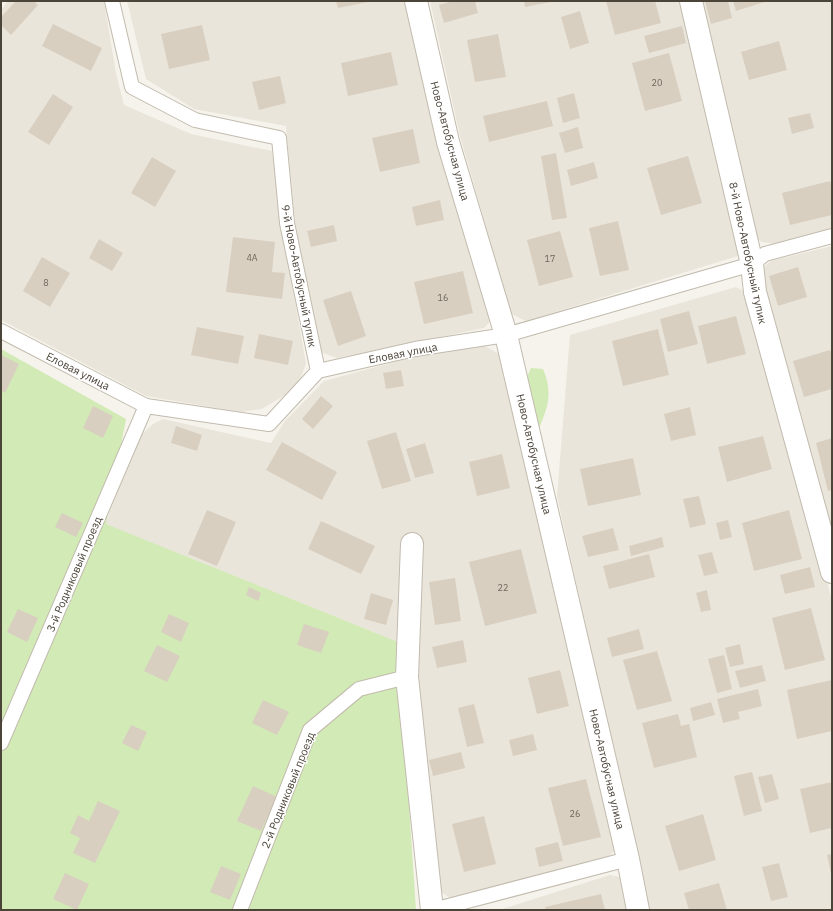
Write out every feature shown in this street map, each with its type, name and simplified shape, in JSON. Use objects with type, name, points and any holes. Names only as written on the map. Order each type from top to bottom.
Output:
[{"type":"street","name":"Ново-Автобусная улица","points":[[416,1],[448,142],[506,336],[628,859],[638,910]]},
{"type":"street","name":"8-й Ново-Автобусный тупик","points":[[691,1],[752,264],[755,292],[832,572]]},
{"type":"street","points":[[412,544],[407,677],[432,910]]},
{"type":"lane","name":"9-й Ново-Автобусный тупик","points":[[112,1],[132,87],[194,120],[279,138],[287,223],[318,371]]},
{"type":"lane","name":"Еловая улица","points":[[1,331],[146,406],[269,424],[318,371],[415,349],[506,336],[752,264],[765,254],[832,236]]},
{"type":"lane","name":"3-й Родниковый проезд","points":[[1,743],[146,406]]},
{"type":"lane","name":"2-й Родниковый проезд","points":[[240,910],[310,730],[359,689],[407,677]]},
{"type":"lane","points":[[432,910],[628,859]]},
{"type":"shaded area","points":[[8,1],[104,1],[116,73],[124,105],[191,134],[272,151],[281,224],[306,363],[300,380],[285,395],[262,409],[240,412],[146,396],[1,320],[1,10]]},
{"type":"shaded area","points":[[127,1],[406,1],[493,318],[484,328],[337,358],[320,352],[295,223],[286,126],[194,109],[146,79]]},
{"type":"shaded area","points":[[430,1],[682,1],[740,243],[738,256],[526,321],[511,314],[460,136]]},
{"type":"shaded area","points":[[698,1],[832,1],[832,230],[777,244],[762,242],[752,236]]},
{"type":"shaded area","points":[[832,246],[832,547],[762,289],[761,269],[771,261]]},
{"type":"shaded area","points":[[736,287],[747,293],[832,600],[832,910],[647,910],[637,857],[557,496],[570,335]]},
{"type":"shaded area","points":[[485,346],[499,354],[617,848],[609,856],[452,899],[441,892],[398,642],[105,524],[137,439],[153,424],[163,419],[271,443],[285,421],[324,381],[420,355]]},
{"type":"shaded area","points":[[610,875],[623,878],[628,910],[499,910]]},
{"type":"green space","points":[[1,349],[126,419],[106,524],[398,642],[416,910],[1,910]]},
{"type":"green space","points":[[531,368],[543,369],[549,394],[544,417],[537,433],[523,385]]},
{"type":"building","points":[[16,1],[34,1],[38,5],[11,35],[1,25],[1,17]]},
{"type":"building","points":[[336,1],[368,1],[368,2],[338,8]]},
{"type":"building","points":[[453,1],[475,1],[478,13],[444,23],[439,5]]},
{"type":"building","points":[[524,1],[550,1],[551,2],[525,7]]},
{"type":"building","points":[[606,1],[655,1],[661,23],[615,35]]},
{"type":"building","points":[[705,1],[728,1],[732,18],[711,24]]},
{"type":"building","points":[[733,1],[768,1],[736,11]]},
{"type":"building","points":[[580,11],[589,43],[570,49],[561,17]]},
{"type":"building","points":[[53,24],[102,48],[91,71],[42,46]]},
{"type":"building","points":[[202,25],[210,60],[169,69],[161,34]]},
{"type":"building","points":[[682,26],[686,43],[649,53],[644,36]]},
{"type":"building","points":[[498,34],[506,77],[475,82],[467,40]]},
{"type":"building","points":[[779,41],[787,70],[749,80],[741,52]]},
{"type":"building","points":[[391,52],[398,85],[348,96],[341,63]]},
{"type":"building","points":[[669,53],[682,101],[645,111],[632,63]]},
{"type":"building","points":[[280,76],[286,103],[259,110],[252,82]]},
{"type":"building","points":[[574,93],[580,118],[563,123],[557,98]]},
{"type":"building","points":[[53,94],[73,107],[49,145],[28,132]]},
{"type":"building","points":[[547,101],[553,126],[489,142],[483,116]]},
{"type":"building","points":[[810,113],[814,128],[792,134],[788,118]]},
{"type":"building","points":[[578,127],[583,148],[565,153],[559,133]]},
{"type":"building","points":[[413,129],[420,163],[380,172],[372,138]]},
{"type":"building","points":[[556,153],[567,218],[552,220],[541,156]]},
{"type":"building","points":[[688,156],[702,203],[661,215],[647,168]]},
{"type":"building","points":[[152,157],[176,171],[155,207],[131,193]]},
{"type":"building","points":[[594,162],[598,178],[571,186],[567,170]]},
{"type":"building","points":[[830,181],[832,188],[832,215],[790,225],[782,193]]},
{"type":"building","points":[[440,200],[444,220],[416,226],[412,207]]},
{"type":"building","points":[[618,221],[629,270],[600,276],[589,228]]},
{"type":"building","points":[[334,225],[337,241],[311,247],[307,231]]},
{"type":"building","points":[[560,231],[573,277],[539,286],[527,240]]},
{"type":"building","points":[[233,237],[275,242],[272,272],[285,273],[282,299],[226,292]]},
{"type":"building","points":[[99,239],[123,253],[112,271],[89,258]]},
{"type":"building","points":[[42,257],[70,273],[50,307],[23,291]]},
{"type":"building","points":[[798,267],[807,297],[778,306],[769,276]]},
{"type":"building","points":[[463,271],[473,313],[424,324],[414,282]]},
{"type":"building","points":[[351,291],[366,336],[338,346],[323,300]]},
{"type":"building","points":[[689,311],[698,344],[668,352],[660,319]]},
{"type":"building","points":[[736,316],[746,354],[707,364],[698,326]]},
{"type":"building","points":[[197,327],[244,336],[238,364],[191,355]]},
{"type":"building","points":[[658,329],[669,375],[623,386],[612,341]]},
{"type":"building","points":[[259,334],[293,341],[288,365],[254,358]]},
{"type":"building","points":[[830,350],[832,355],[832,389],[804,397],[793,361]]},
{"type":"building","points":[[1,355],[19,364],[5,393],[1,390]]},
{"type":"building","points":[[401,370],[404,386],[386,389],[383,373]]},
{"type":"building","points":[[321,396],[333,406],[313,429],[302,419]]},
{"type":"building","points":[[93,406],[113,416],[103,438],[83,428]]},
{"type":"building","points":[[690,407],[696,435],[671,441],[664,414]]},
{"type":"building","points":[[176,426],[202,435],[197,451],[171,443]]},
{"type":"building","points":[[396,432],[411,481],[382,489],[367,441]]},
{"type":"building","points":[[763,436],[772,469],[727,482],[718,447]]},
{"type":"building","points":[[832,438],[832,490],[828,491],[816,443]]},
{"type":"building","points":[[282,442],[337,472],[322,500],[266,470]]},
{"type":"building","points":[[425,443],[434,473],[415,478],[406,449]]},
{"type":"building","points":[[502,454],[510,488],[477,496],[469,462]]},
{"type":"building","points":[[633,458],[641,495],[588,506],[580,469]]},
{"type":"building","points":[[699,496],[706,524],[690,528],[683,499]]},
{"type":"building","points":[[207,510],[236,522],[217,566],[188,554]]},
{"type":"building","points":[[789,510],[802,559],[754,571],[742,523]]},
{"type":"building","points":[[62,513],[83,523],[76,537],[55,527]]},
{"type":"building","points":[[728,520],[732,537],[720,540],[716,523]]},
{"type":"building","points":[[321,521],[375,546],[361,574],[308,549]]},
{"type":"building","points":[[613,528],[619,550],[588,557],[582,536]]},
{"type":"building","points":[[662,537],[664,547],[631,556],[629,546]]},
{"type":"building","points":[[521,549],[537,613],[485,626],[469,562]]},
{"type":"building","points":[[712,552],[718,573],[704,576],[698,555]]},
{"type":"building","points":[[649,554],[655,577],[609,589],[603,566]]},
{"type":"building","points":[[810,567],[815,587],[785,594],[780,575]]},
{"type":"building","points":[[455,578],[461,621],[435,625],[429,582]]},
{"type":"building","points":[[249,587],[261,593],[258,601],[246,595]]},
{"type":"building","points":[[707,590],[711,610],[701,612],[696,593]]},
{"type":"building","points":[[371,593],[393,600],[386,625],[364,619]]},
{"type":"building","points":[[811,608],[825,660],[785,670],[772,618]]},
{"type":"building","points":[[18,609],[38,618],[27,642],[7,632]]},
{"type":"building","points":[[169,614],[189,623],[181,642],[161,632]]},
{"type":"building","points":[[304,624],[329,632],[321,653],[297,645]]},
{"type":"building","points":[[639,629],[644,649],[612,657],[607,638]]},
{"type":"building","points":[[463,640],[467,662],[437,668],[432,647]]},
{"type":"building","points":[[740,644],[744,664],[730,667],[725,648]]},
{"type":"building","points":[[157,645],[180,656],[167,682],[144,671]]},
{"type":"building","points":[[657,651],[672,701],[637,710],[623,660]]},
{"type":"building","points":[[724,655],[732,689],[717,693],[708,659]]},
{"type":"building","points":[[762,665],[766,681],[740,688],[735,671]]},
{"type":"building","points":[[560,670],[569,706],[537,714],[528,678]]},
{"type":"building","points":[[832,680],[832,731],[797,739],[787,690]]},
{"type":"building","points":[[758,689],[762,706],[738,712],[740,719],[723,723],[717,699]]},
{"type":"building","points":[[263,700],[289,712],[277,735],[252,723]]},
{"type":"building","points":[[711,702],[715,715],[693,721],[690,708]]},
{"type":"building","points":[[474,704],[484,743],[467,747],[458,708]]},
{"type":"building","points":[[678,714],[681,726],[689,724],[697,757],[654,768],[642,723]]},
{"type":"building","points":[[131,725],[147,732],[138,751],[122,743]]},
{"type":"building","points":[[533,734],[537,750],[513,756],[509,740]]},
{"type":"building","points":[[461,752],[465,768],[433,776],[429,760]]},
{"type":"building","points":[[752,772],[762,811],[744,816],[734,776]]},
{"type":"building","points":[[772,774],[779,799],[765,803],[758,777]]},
{"type":"building","points":[[586,779],[601,837],[563,846],[548,788]]},
{"type":"building","points":[[832,782],[832,828],[810,833],[800,789]]},
{"type":"building","points":[[253,786],[277,797],[261,831],[237,821]]},
{"type":"building","points":[[98,801],[120,811],[95,863],[73,853],[80,838],[70,833],[78,815],[89,821]]},
{"type":"building","points":[[703,814],[716,860],[679,871],[665,826]]},
{"type":"building","points":[[484,816],[496,864],[464,872],[452,824]]},
{"type":"building","points":[[558,842],[563,861],[539,867],[535,848]]},
{"type":"building","points":[[832,854],[832,874],[831,874],[827,855]]},
{"type":"building","points":[[779,863],[788,897],[771,901],[762,867]]},
{"type":"building","points":[[221,866],[241,874],[230,900],[210,892]]},
{"type":"building","points":[[65,873],[89,884],[77,910],[53,899]]},
{"type":"building","points":[[719,883],[727,910],[689,910],[684,893]]},
{"type":"building","points":[[601,894],[605,910],[546,910],[545,907]]}]
